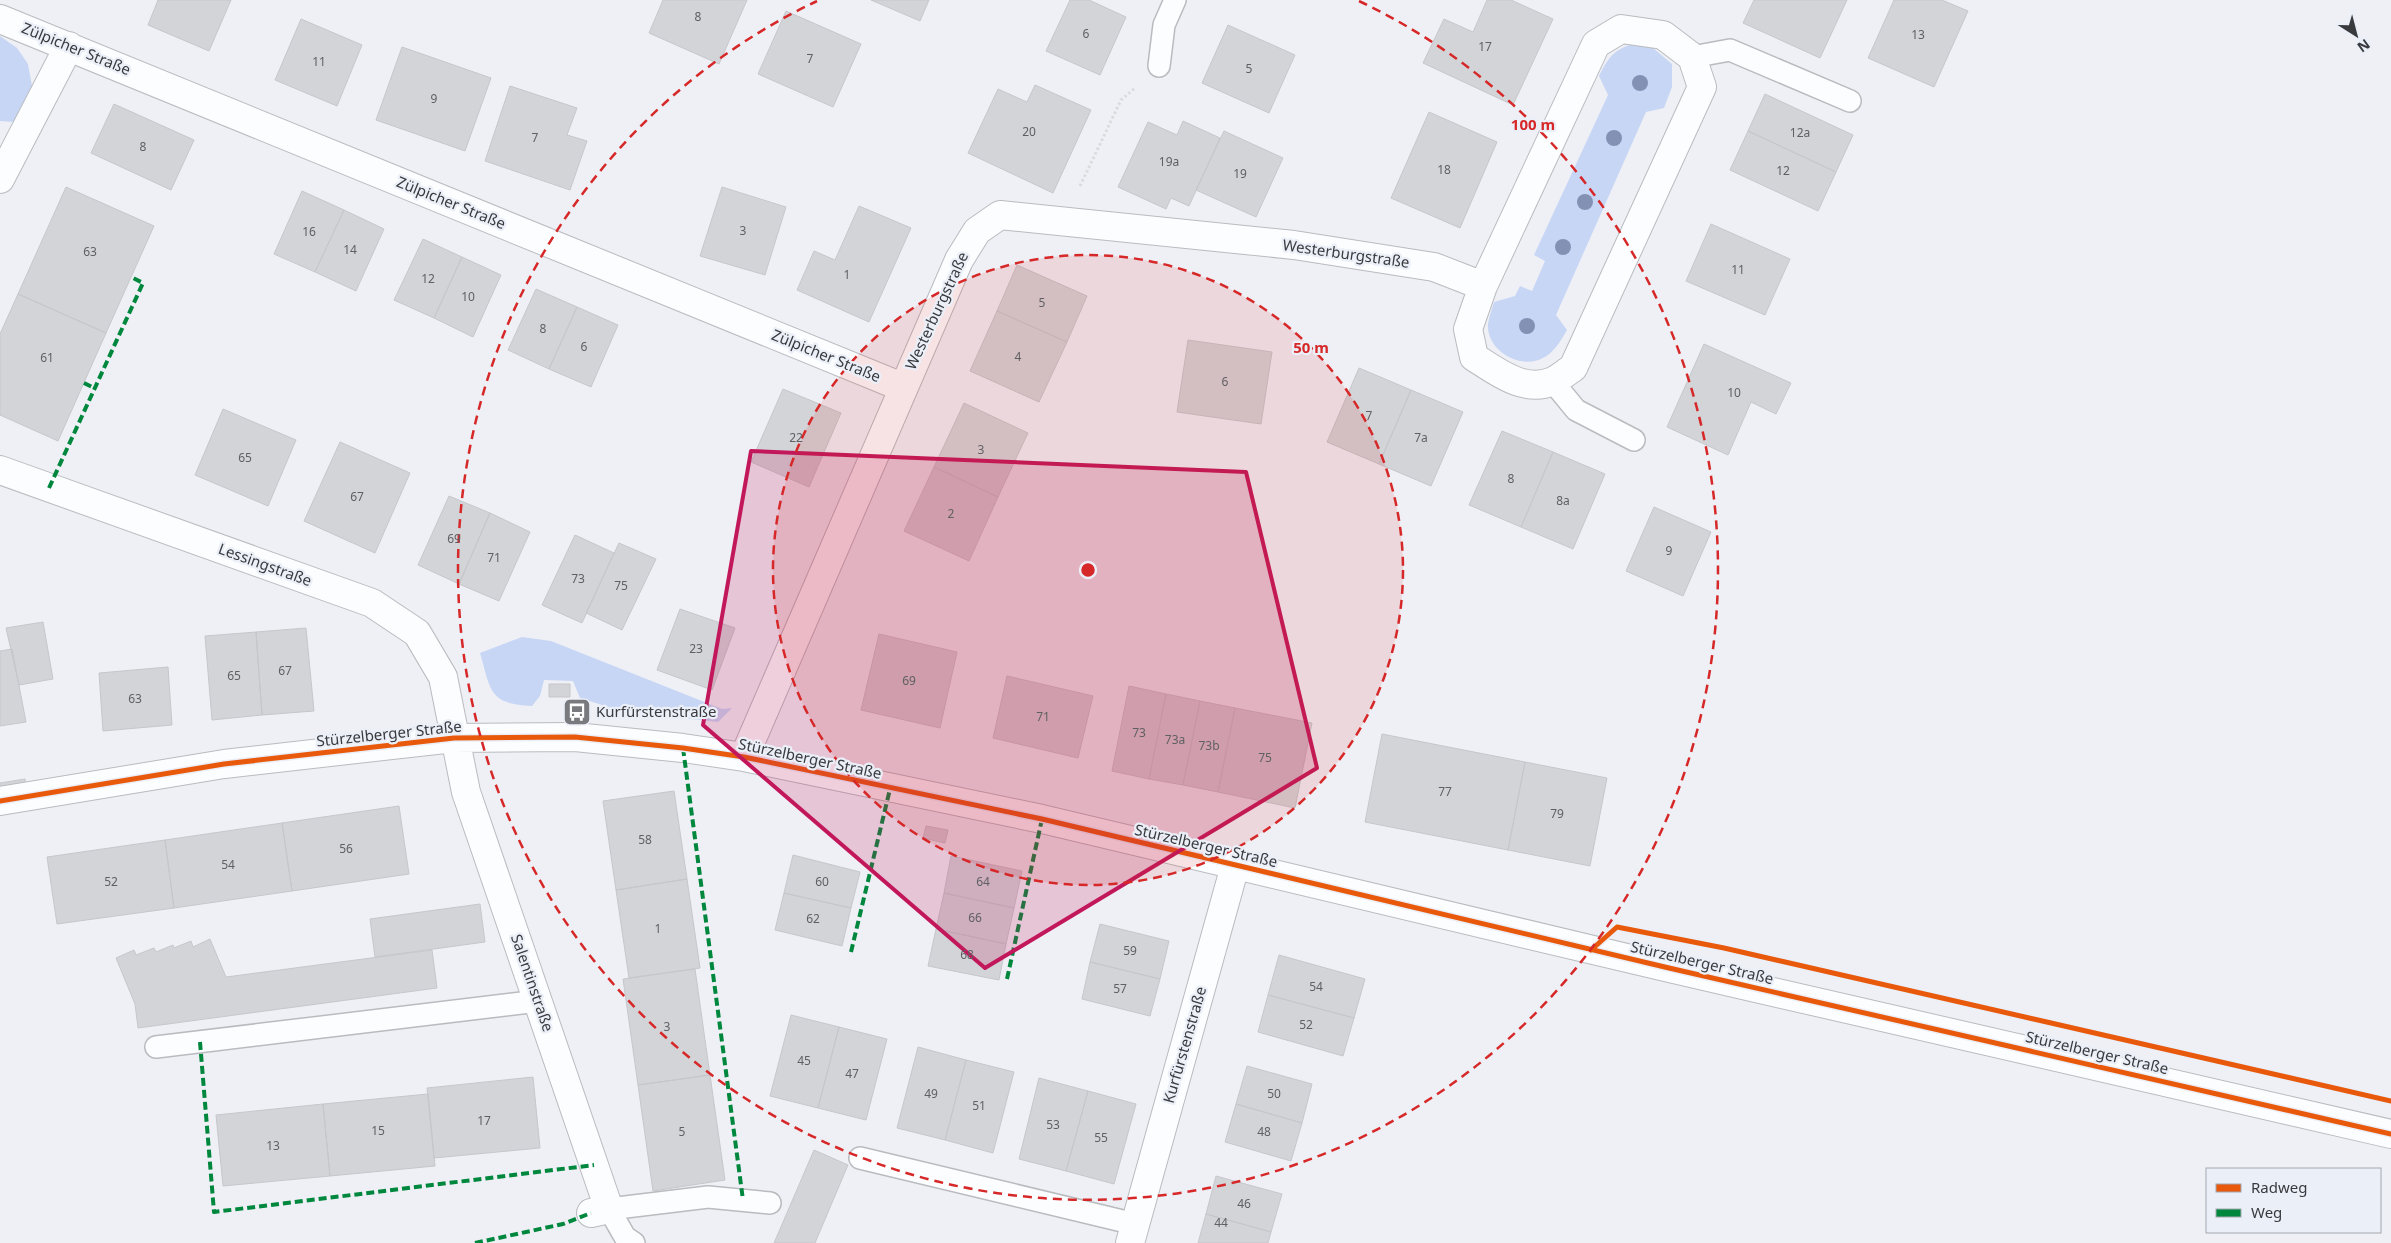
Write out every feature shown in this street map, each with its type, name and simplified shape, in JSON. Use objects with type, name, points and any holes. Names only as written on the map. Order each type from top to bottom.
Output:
[{"type":"street","name":"Zülpicher Straße","points":[[0,18],[902,387]]},
{"type":"street","points":[[1621,29],[1663,35],[1692,57],[1702,87],[1572,368],[1552,382],[1536,384],[1510,380],[1474,357],[1468,329],[1482,286],[1596,44],[1621,29]]},
{"type":"street","points":[[0,179],[69,46]]},
{"type":"street","name":"Westerburgstraße","points":[[744,757],[958,260],[977,231],[1000,215],[1294,245],[1434,267],[1482,286]]},
{"type":"street","name":"Lessingstraße","points":[[0,470],[372,603],[417,633],[443,677],[454,738]]},
{"type":"street","name":"Stürzelberger Straße","points":[[0,801],[224,764],[454,738],[575,737],[683,748],[744,757],[1042,820],[2391,1134]]},
{"type":"street","name":"Salentinstraße","points":[[454,738],[466,792],[538,1001],[600,1211]]},
{"type":"street","name":"Kurfürstenstraße","points":[[1133,1233],[1235,866]]},
{"type":"lane","points":[[1159,66],[1164,25],[1175,0]]},
{"type":"lane","points":[[1692,57],[1730,50],[1850,101]]},
{"type":"lane","points":[[1552,382],[1576,410],[1634,440]]},
{"type":"lane","points":[[156,1047],[538,1001]]},
{"type":"lane","name":"Kurfürstenstraße","points":[[860,1158],[1133,1233]]},
{"type":"lane","points":[[600,1211],[708,1197],[770,1203]]},
{"type":"lane","points":[[600,1211],[625,1237],[634,1243]]},
{"type":"path","points":[[1058,220],[1075,194],[1122,100],[1159,66]]},
{"type":"highlighted area","points":[[751,451],[1246,472],[1317,768],[985,968],[703,725]]},
{"type":"shaded area","points":[[0,36],[17,48],[28,64],[32,86],[14,122],[0,121]]},
{"type":"shaded area","points":[[1639,43],[1653,48],[1672,64],[1672,87],[1664,108],[1646,112],[1556,315],[1567,330],[1559,343],[1546,357],[1532,361],[1514,359],[1505,355],[1492,342],[1488,324],[1494,302],[1515,296],[1520,286],[1532,291],[1545,261],[1534,255],[1608,95],[1599,76],[1606,63],[1614,54],[1624,47]]},
{"type":"shaded area","points":[[522,637],[551,641],[722,709],[732,708],[718,722],[621,711],[580,698],[573,681],[544,680],[540,696],[532,706],[507,702],[499,698],[490,686],[480,653]]},
{"type":"building","points":[[158,0],[231,0],[209,51],[148,25]]},
{"type":"building","points":[[663,0],[747,0],[719,64],[649,33]]},
{"type":"building","points":[[871,0],[929,0],[920,21]]},
{"type":"building","points":[[1070,0],[1089,0],[1126,17],[1100,75],[1046,51]]},
{"type":"building","points":[[1487,0],[1511,0],[1553,19],[1513,105],[1423,63],[1444,19],[1473,32]]},
{"type":"building","points":[[1754,0],[1847,0],[1820,58],[1743,23]]},
{"type":"building","points":[[1894,0],[1942,0],[1968,11],[1934,87],[1868,58]]},
{"type":"building","points":[[786,11],[861,44],[833,107],[758,74]]},
{"type":"building","points":[[301,19],[362,45],[337,106],[275,80]]},
{"type":"building","points":[[1228,25],[1295,55],[1269,113],[1202,83]]},
{"type":"building","points":[[402,47],[491,78],[465,151],[376,120]]},
{"type":"building","points":[[1035,85],[1091,110],[1053,193],[968,153],[998,89],[1027,102]]},
{"type":"building","points":[[510,86],[577,108],[567,135],[587,141],[570,190],[485,161]]},
{"type":"building","points":[[1765,94],[1853,135],[1836,172],[1748,131]]},
{"type":"building","points":[[114,104],[194,140],[171,190],[91,153]]},
{"type":"building","points":[[1429,112],[1497,142],[1460,228],[1391,198]]},
{"type":"building","points":[[1183,121],[1220,138],[1189,206],[1171,198],[1166,209],[1118,187],[1148,122],[1177,135]]},
{"type":"building","points":[[1224,131],[1283,158],[1256,217],[1196,190]]},
{"type":"building","points":[[1748,131],[1836,172],[1818,211],[1730,170]]},
{"type":"building","points":[[66,187],[154,226],[106,333],[18,294]]},
{"type":"building","points":[[722,187],[786,207],[765,275],[700,256]]},
{"type":"building","points":[[302,191],[344,210],[315,272],[274,254]]},
{"type":"building","points":[[859,206],[911,228],[869,322],[797,290],[814,251],[835,260]]},
{"type":"building","points":[[344,210],[384,229],[356,291],[315,272]]},
{"type":"building","points":[[1711,224],[1790,259],[1765,315],[1686,281]]},
{"type":"building","points":[[423,239],[462,257],[434,318],[394,300]]},
{"type":"building","points":[[462,257],[501,275],[473,337],[434,318]]},
{"type":"building","points":[[1017,265],[1087,296],[1067,342],[997,311]]},
{"type":"building","points":[[536,289],[577,307],[549,369],[508,350]]},
{"type":"building","points":[[18,294],[106,333],[58,441],[0,415],[0,334]]},
{"type":"building","points":[[577,307],[618,325],[591,387],[549,369]]},
{"type":"building","points":[[997,311],[1067,342],[1039,402],[970,371]]},
{"type":"building","points":[[1188,340],[1272,352],[1261,424],[1177,412]]},
{"type":"building","points":[[1704,344],[1791,383],[1776,414],[1751,402],[1728,455],[1667,427]]},
{"type":"building","points":[[1359,368],[1411,390],[1379,464],[1327,442]]},
{"type":"building","points":[[783,389],[841,413],[809,487],[751,462]]},
{"type":"building","points":[[1411,390],[1463,412],[1431,486],[1379,464]]},
{"type":"building","points":[[964,403],[1028,433],[998,497],[934,467]]},
{"type":"building","points":[[223,409],[296,440],[268,506],[195,475]]},
{"type":"building","points":[[1502,431],[1553,452],[1521,527],[1469,505]]},
{"type":"building","points":[[340,442],[410,473],[375,553],[304,521]]},
{"type":"building","points":[[1553,452],[1605,474],[1573,549],[1521,527]]},
{"type":"building","points":[[934,467],[998,497],[969,561],[904,531]]},
{"type":"building","points":[[449,496],[490,513],[459,584],[418,565]]},
{"type":"building","points":[[1654,507],[1711,532],[1683,596],[1626,571]]},
{"type":"building","points":[[490,513],[530,532],[499,601],[459,584]]},
{"type":"building","points":[[575,535],[614,553],[582,623],[542,605]]},
{"type":"building","points":[[619,543],[656,559],[622,630],[586,613]]},
{"type":"building","points":[[680,609],[735,628],[712,690],[657,670]]},
{"type":"building","points":[[43,622],[53,679],[19,685],[6,628]]},
{"type":"building","points":[[306,628],[314,711],[262,715],[256,632]]},
{"type":"building","points":[[256,632],[262,715],[212,720],[205,636]]},
{"type":"building","points":[[879,634],[957,652],[940,728],[861,710]]},
{"type":"building","points":[[12,649],[26,722],[0,726],[0,651]]},
{"type":"building","points":[[168,667],[172,725],[103,731],[99,673]]},
{"type":"building","points":[[1007,676],[1093,696],[1078,758],[993,738]]},
{"type":"building","points":[[549,684],[570,684],[570,697],[549,697]]},
{"type":"building","points":[[1129,686],[1166,694],[1149,779],[1112,771]]},
{"type":"building","points":[[1166,694],[1200,701],[1183,785],[1149,779]]},
{"type":"building","points":[[1200,701],[1235,708],[1218,792],[1183,785]]},
{"type":"building","points":[[1235,708],[1312,723],[1295,808],[1218,792]]},
{"type":"building","points":[[1382,734],[1525,762],[1508,850],[1365,822]]},
{"type":"building","points":[[1525,762],[1607,778],[1590,866],[1508,850]]},
{"type":"building","points":[[25,779],[26,789],[0,794],[0,783]]},
{"type":"building","points":[[674,791],[687,879],[616,890],[603,801]]},
{"type":"building","points":[[399,806],[409,874],[292,891],[282,823]]},
{"type":"building","points":[[282,823],[292,891],[174,908],[165,840]]},
{"type":"building","points":[[926,826],[948,830],[945,843],[923,838]]},
{"type":"building","points":[[165,840],[174,908],[57,924],[47,857]]},
{"type":"building","points":[[793,855],[860,872],[851,908],[784,893]]},
{"type":"building","points":[[951,856],[1022,871],[1014,908],[944,893]]},
{"type":"building","points":[[687,879],[700,968],[629,978],[616,890]]},
{"type":"building","points":[[784,893],[851,908],[842,946],[775,930]]},
{"type":"building","points":[[944,893],[1014,908],[1006,944],[936,929]]},
{"type":"building","points":[[480,904],[485,942],[375,957],[370,919]]},
{"type":"building","points":[[1100,924],[1169,941],[1160,979],[1090,962]]},
{"type":"building","points":[[936,929],[1006,944],[999,980],[928,966]]},
{"type":"building","points":[[210,939],[226,977],[432,950],[437,988],[138,1028],[135,1004],[116,958],[134,950],[136,955],[154,948],[156,952],[173,945],[174,948],[191,941],[193,947]]},
{"type":"building","points":[[1279,955],[1365,979],[1354,1018],[1268,995]]},
{"type":"building","points":[[1090,962],[1160,979],[1150,1016],[1082,999]]},
{"type":"building","points":[[695,969],[710,1075],[638,1085],[623,979]]},
{"type":"building","points":[[1268,995],[1354,1018],[1343,1056],[1258,1032]]},
{"type":"building","points":[[791,1015],[839,1027],[818,1108],[770,1096]]},
{"type":"building","points":[[839,1027],[887,1039],[866,1120],[818,1108]]},
{"type":"building","points":[[918,1047],[966,1060],[945,1140],[897,1128]]},
{"type":"building","points":[[966,1060],[1014,1072],[993,1153],[945,1140]]},
{"type":"building","points":[[1247,1066],[1312,1084],[1302,1123],[1236,1104]]},
{"type":"building","points":[[710,1075],[725,1180],[653,1191],[638,1085]]},
{"type":"building","points":[[533,1077],[540,1148],[434,1158],[427,1088]]},
{"type":"building","points":[[1039,1078],[1088,1091],[1066,1171],[1019,1159]]},
{"type":"building","points":[[1088,1091],[1136,1104],[1114,1184],[1066,1171]]},
{"type":"building","points":[[428,1094],[435,1166],[330,1176],[323,1104]]},
{"type":"building","points":[[323,1104],[330,1176],[223,1186],[216,1115]]},
{"type":"building","points":[[1236,1104],[1302,1123],[1291,1161],[1225,1142]]},
{"type":"building","points":[[814,1150],[848,1165],[815,1243],[774,1243]]},
{"type":"building","points":[[1216,1176],[1282,1194],[1271,1232],[1206,1214]]},
{"type":"building","points":[[1206,1214],[1271,1232],[1268,1243],[1198,1243]]},
{"type":"marked path","points":[[49,488],[143,283],[131,277]]},
{"type":"marked path","points":[[84,383],[94,388]]},
{"type":"marked path","points":[[683,748],[743,1200]]},
{"type":"marked path","points":[[851,952],[890,789]]},
{"type":"marked path","points":[[1007,979],[1042,819]]},
{"type":"marked path","points":[[200,1042],[214,1212],[594,1165]]},
{"type":"marked path","points":[[475,1243],[563,1224],[591,1213]]},
{"type":"cycle path","points":[[0,801],[224,764],[454,738],[575,737],[683,748],[744,757],[1042,819],[1669,968],[2391,1134]]},
{"type":"cycle path","points":[[1591,950],[1617,927],[1724,948],[2391,1101]]},
{"type":"place","name":"Kurfürstenstraße","points":[[577,712]]}]
